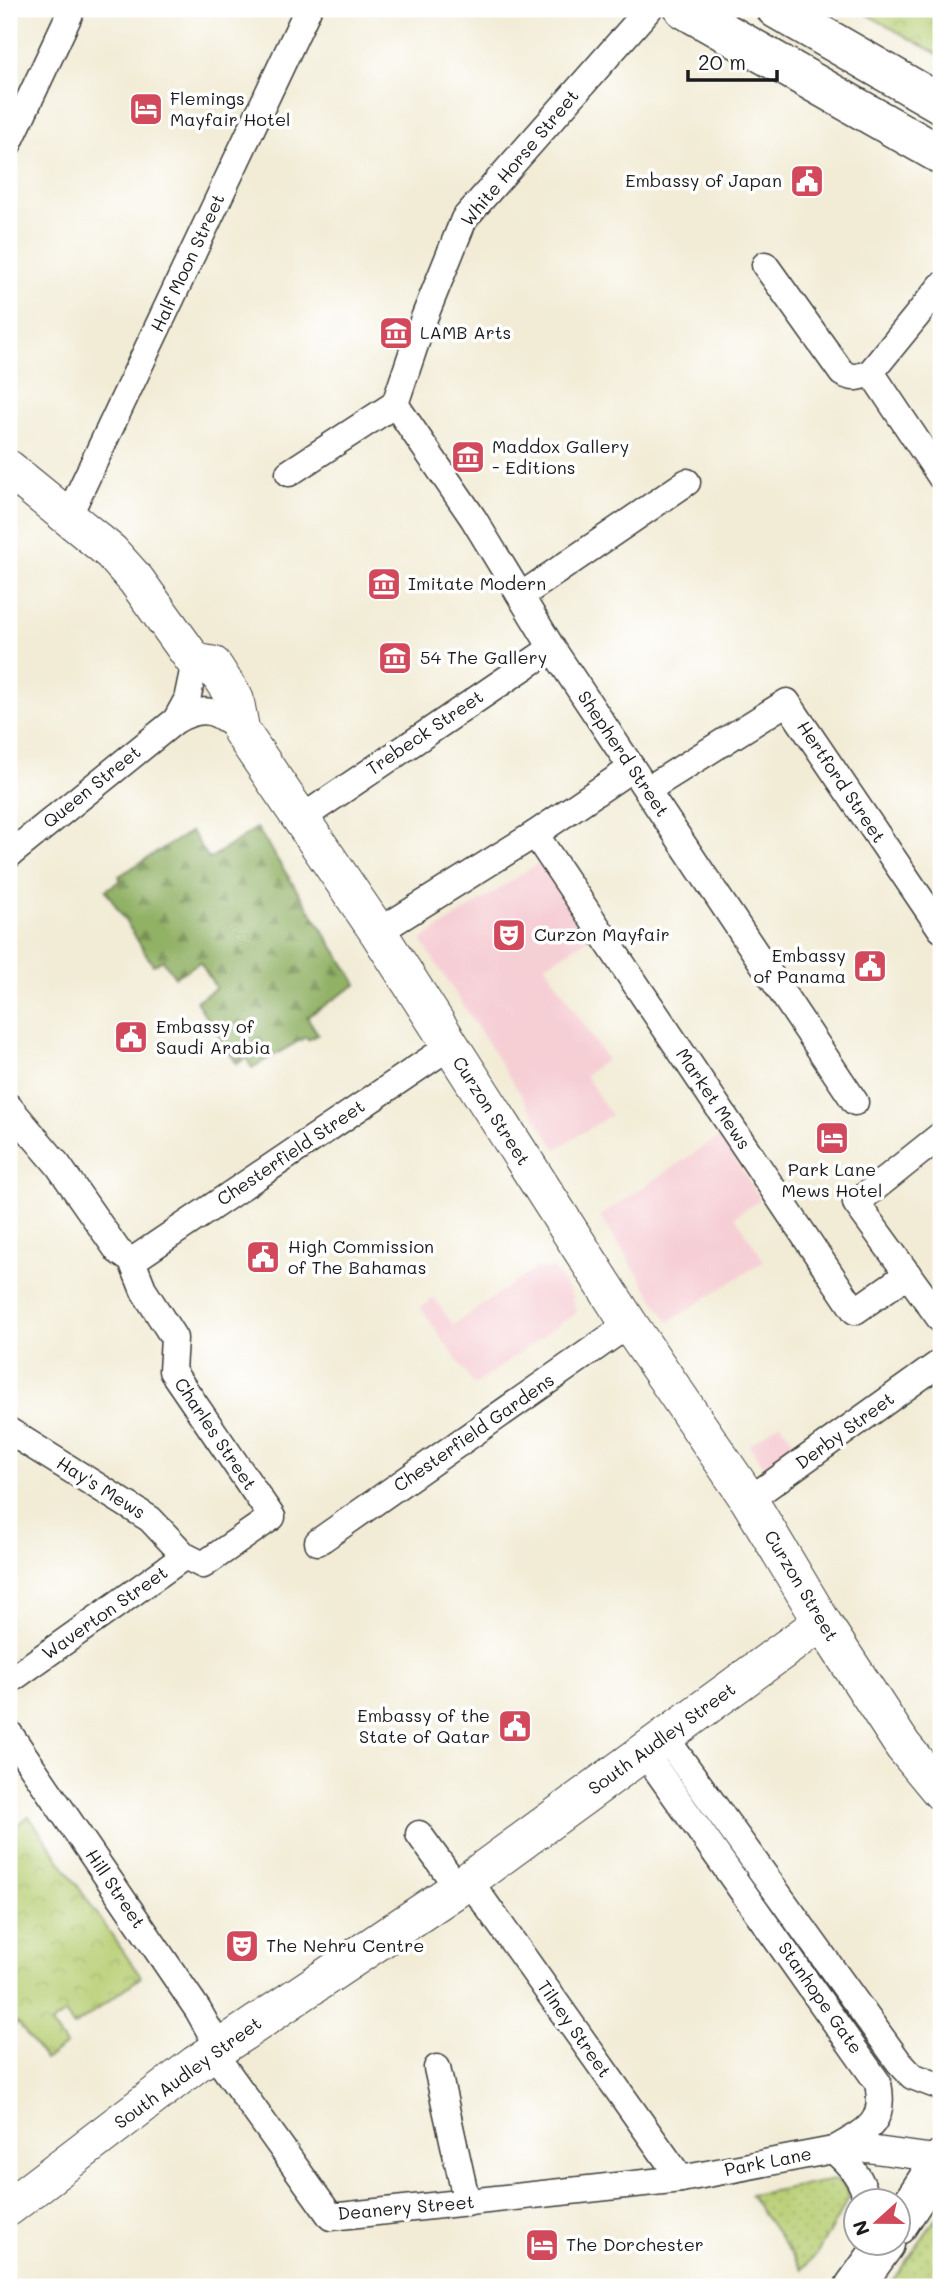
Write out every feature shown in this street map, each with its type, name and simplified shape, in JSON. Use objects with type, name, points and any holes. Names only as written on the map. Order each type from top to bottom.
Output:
[{"type":"main road","points":[[684,9],[941,155]]},
{"type":"main road","points":[[776,9],[941,104]]},
{"type":"main road","points":[[912,2204],[941,2159]]},
{"type":"main road","points":[[854,2287],[875,2258]]},
{"type":"street","points":[[9,143],[72,9]]},
{"type":"street","name":"Half Moon Street","points":[[68,517],[308,9]]},
{"type":"street","name":"White Horse Street","points":[[395,404],[424,318],[464,219],[649,9]]},
{"type":"street","points":[[765,265],[842,373],[850,378],[861,378],[871,372],[941,286]]},
{"type":"street","points":[[871,372],[941,477]]},
{"type":"street","points":[[289,473],[395,404]]},
{"type":"street","name":"Shepherd Street","points":[[395,404],[522,595],[552,648],[855,1102]]},
{"type":"street","name":"Curzon Street","points":[[9,469],[111,552],[195,662],[213,665],[235,699],[241,731],[377,932],[629,1324],[749,1500],[822,1622],[903,1746],[941,1792]]},
{"type":"street","points":[[522,595],[687,482]]},
{"type":"street","name":"Trebeck Street","points":[[299,820],[552,648]]},
{"type":"street","name":"Queen Street","points":[[176,720],[187,700],[195,662]]},
{"type":"street","name":"Hertford Street","points":[[647,790],[787,702],[941,929]]},
{"type":"street","name":"Queen Street","points":[[9,855],[176,720],[191,711],[215,712],[241,731]]},
{"type":"street","points":[[377,932],[535,834],[632,768]]},
{"type":"street","name":"Market Mews","points":[[535,834],[855,1311],[908,1274]]},
{"type":"street","name":"Chesterfield Street","points":[[132,1261],[450,1046]]},
{"type":"street","name":"Charles Street","points":[[9,1107],[58,1165],[118,1251],[132,1261],[144,1291],[174,1338],[172,1371],[272,1517]]},
{"type":"street","points":[[941,1135],[856,1203],[941,1320]]},
{"type":"street","name":"Chesterfield Gardens","points":[[318,1542],[629,1324]]},
{"type":"street","name":"Derby Street","points":[[749,1500],[941,1362]]},
{"type":"street","name":"Hay's Mews","points":[[9,1431],[150,1519],[185,1556]]},
{"type":"street","name":"Waverton Street","points":[[9,1681],[185,1556],[203,1565],[272,1517]]},
{"type":"street","name":"South Audley Street","points":[[9,2207],[216,2050],[463,1884],[822,1622]]},
{"type":"street","name":"Hill Street","points":[[9,1733],[198,2010],[216,2050]]},
{"type":"street","name":"Stanhope Gate","points":[[655,1744],[899,2062],[912,2076],[941,2087]]},
{"type":"street","name":"Stanhope Gate","points":[[655,1744],[878,2083],[881,2098],[877,2118],[857,2136],[833,2150]]},
{"type":"street","name":"Tilney Street","points":[[419,1834],[463,1884],[681,2179]]},
{"type":"street","name":"Deanery Street","points":[[216,2050],[331,2217],[681,2179]]},
{"type":"street","points":[[437,2068],[467,2203]]},
{"type":"street","points":[[833,2150],[868,2149],[941,2159]]},
{"type":"street","name":"Park Lane","points":[[681,2179],[833,2150],[848,2162],[864,2188]]},
{"type":"street","points":[[848,2287],[861,2258]]},
{"type":"shaded area","points":[[542,861],[591,937],[545,965],[607,1060],[585,1075],[611,1115],[556,1149],[421,940]]},
{"type":"shaded area","points":[[720,1136],[761,1199],[735,1216],[764,1261],[669,1322],[600,1216]]},
{"type":"shaded area","points":[[552,1267],[571,1294],[577,1312],[474,1385],[420,1307],[434,1298],[453,1325],[536,1268],[548,1270]]},
{"type":"shaded area","points":[[781,1423],[797,1447],[765,1469],[749,1445]]},
{"type":"green space","points":[[857,9],[941,9],[941,56]]},
{"type":"green space","points":[[257,828],[357,984],[307,1017],[318,1034],[308,1040],[306,1037],[252,1068],[246,1058],[237,1064],[196,1001],[216,988],[200,962],[175,977],[163,960],[153,965],[106,890],[121,880],[119,876],[191,831],[209,859]]},
{"type":"green space","points":[[29,1816],[141,1977],[74,2026],[65,2013],[51,2024],[66,2045],[45,2060],[18,2023],[9,2030],[9,1832]]},
{"type":"green space","points":[[834,2180],[846,2188],[842,2188],[842,2210],[816,2255],[802,2269],[750,2195]]},
{"type":"green space","points":[[941,2211],[941,2287],[888,2287],[908,2258],[912,2258],[912,2253]]},
{"type":"place","name":"Flemings Mayfair Hotel","points":[[146,109]]},
{"type":"place","name":"Embassy of Japan","points":[[807,181]]},
{"type":"place","name":"LAMB Arts","points":[[396,333]]},
{"type":"place","name":"Maddox Gallery - Editions","points":[[468,457]]},
{"type":"place","name":"Imitate Modern","points":[[384,584]]},
{"type":"place","name":"54 The Gallery","points":[[395,658]]},
{"type":"place","name":"Curzon Mayfair","points":[[509,935]]},
{"type":"place","name":"Embassy of Panama","points":[[870,966]]},
{"type":"place","name":"Embassy of Saudi Arabia","points":[[131,1037]]},
{"type":"place","name":"Park Lane Mews Hotel","points":[[832,1138]]},
{"type":"place","name":"High Commission of The Bahamas","points":[[263,1257]]},
{"type":"place","name":"Embassy of the State of Qatar","points":[[515,1726]]},
{"type":"place","name":"The Nehru Centre","points":[[242,1946]]},
{"type":"place","name":"The Dorchester","points":[[542,2245]]}]
